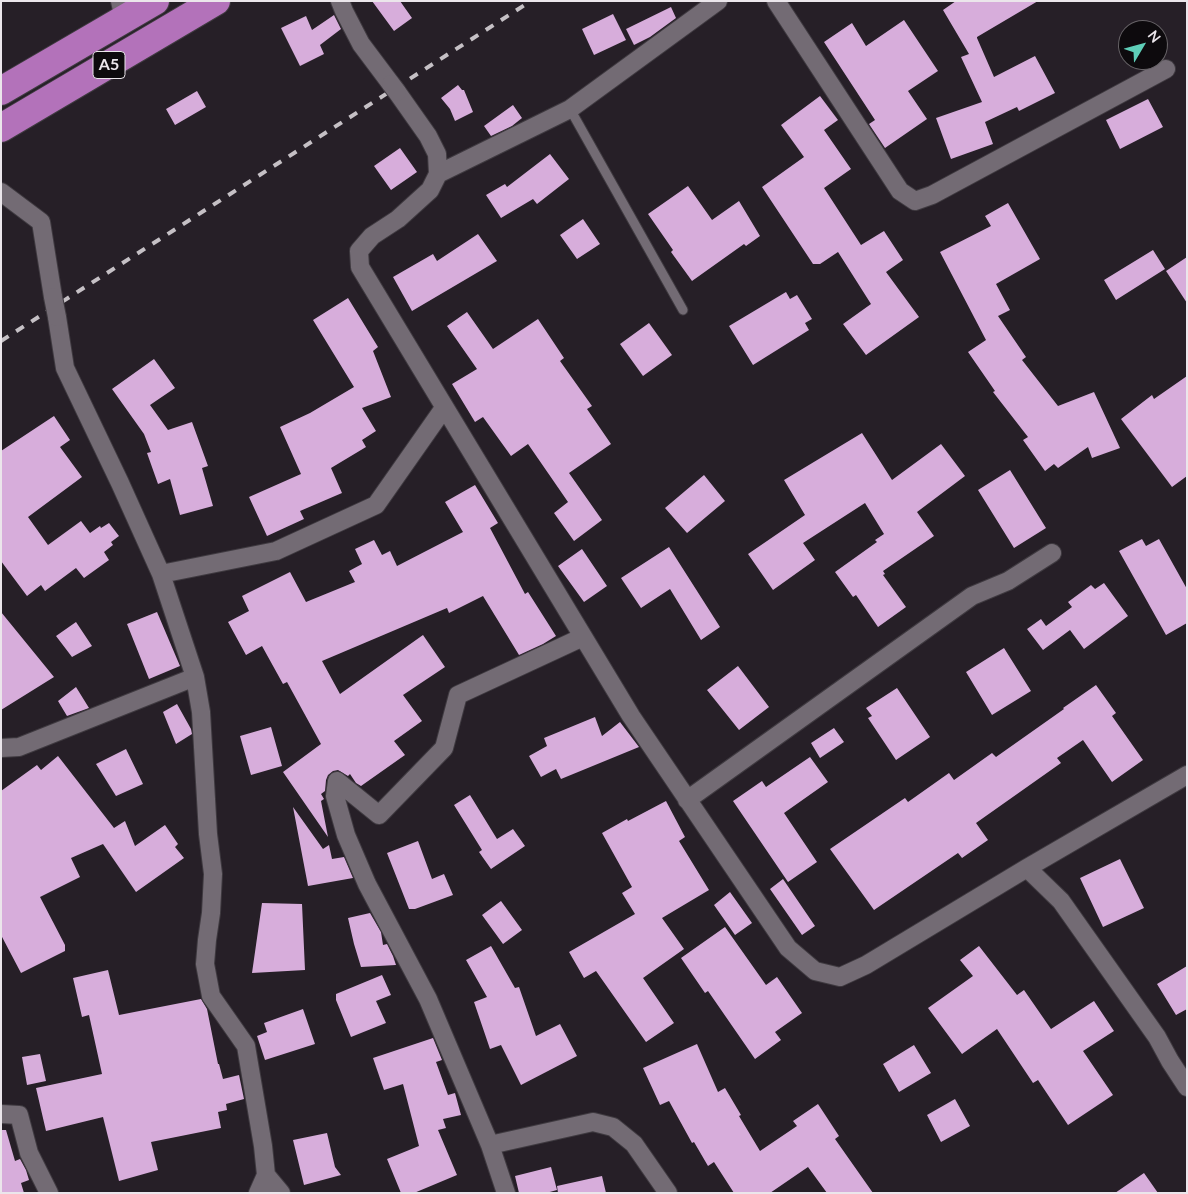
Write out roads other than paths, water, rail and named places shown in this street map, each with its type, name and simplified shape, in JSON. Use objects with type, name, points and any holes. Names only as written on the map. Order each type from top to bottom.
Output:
[{"type":"highway","name":"A5","points":[[1,91],[122,10],[154,1]]},
{"type":"highway","name":"A5","points":[[1,128],[216,1]]},
{"type":"street","points":[[340,1],[362,44],[428,136],[437,154],[438,174],[430,190],[398,220],[372,236],[360,251],[360,268],[631,716],[788,948],[815,972],[840,977],[866,965],[1187,775]]},
{"type":"street","points":[[438,174],[570,109],[718,1]]},
{"type":"street","points":[[776,1],[900,191],[915,202],[1164,70]]},
{"type":"street","points":[[1,192],[41,222],[65,368],[161,574],[195,677],[201,712],[208,834],[213,874],[212,913],[207,940],[206,964],[211,996],[246,1046],[266,1175],[258,1193]]},
{"type":"street","points":[[161,574],[276,551],[376,505],[444,408]]},
{"type":"street","points":[[687,800],[972,596],[1008,581],[1052,553]]},
{"type":"street","points":[[506,1193],[490,1145],[428,999],[367,884],[346,835],[335,796],[338,782],[379,815],[444,748],[458,695],[583,637]]},
{"type":"street","points":[[1,748],[19,747],[195,677]]},
{"type":"street","points":[[1027,868],[1066,909],[1157,1037],[1187,1087]]},
{"type":"street","points":[[1,1114],[19,1115],[29,1152],[49,1193]]},
{"type":"street","points":[[490,1145],[593,1122],[613,1127],[634,1144],[668,1193]]},
{"type":"street","points":[[266,1175],[281,1193]]},
{"type":"lane","points":[[570,109],[683,310]]},
{"type":"railway","points":[[1,341],[531,1]]}]
